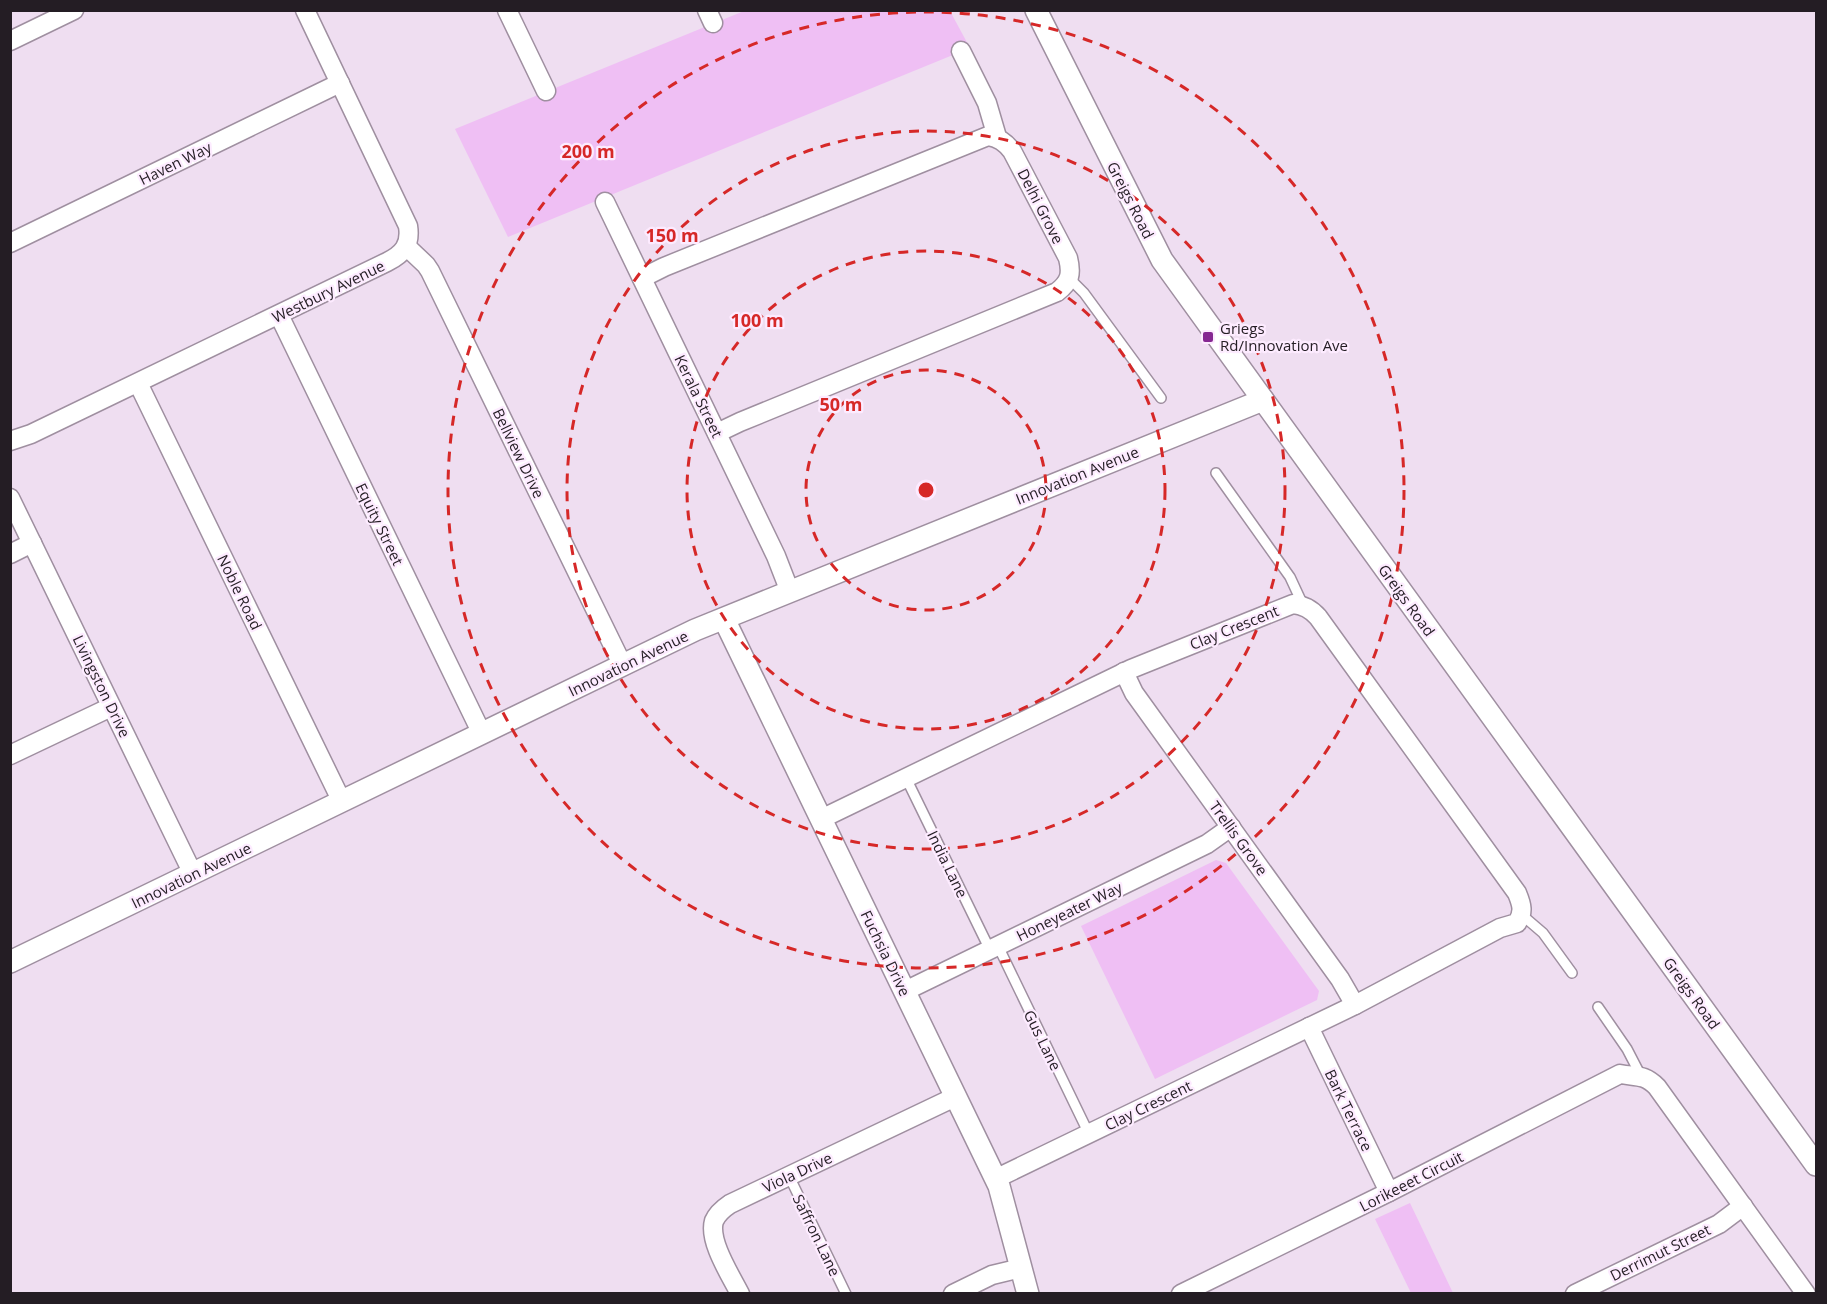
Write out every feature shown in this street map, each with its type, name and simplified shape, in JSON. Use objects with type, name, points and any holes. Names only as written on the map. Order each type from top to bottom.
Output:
[{"type":"street","points":[[10,41],[74,10]]},
{"type":"street","points":[[305,10],[408,226],[409,235],[406,247]]},
{"type":"street","points":[[507,10],[546,92]]},
{"type":"street","name":"Greigs Road","points":[[1036,10],[1162,261],[1816,1166]]},
{"type":"street","points":[[642,278],[975,140],[988,136],[997,138],[987,103],[961,51]]},
{"type":"street","name":"Haven Way","points":[[10,243],[340,83]]},
{"type":"street","name":"Delhi Grove","points":[[997,138],[1005,142],[1012,151],[1068,258],[1071,268],[1070,279]]},
{"type":"street","name":"Kerala Street","points":[[605,202],[776,556],[790,592]]},
{"type":"street","name":"Westbury Avenue","points":[[10,441],[31,435],[396,258],[406,247]]},
{"type":"street","name":"Bellview Drive","points":[[406,247],[426,265],[430,272],[623,666]]},
{"type":"street","points":[[717,433],[1057,292],[1066,286],[1070,279]]},
{"type":"street","name":"Equity Street","points":[[279,315],[482,734]]},
{"type":"street","name":"Noble Road","points":[[138,383],[342,802]]},
{"type":"street","name":"Innovation Avenue","points":[[10,962],[695,630],[1263,400]]},
{"type":"street","name":"Livingston Drive","points":[[10,498],[193,874]]},
{"type":"street","points":[[10,554],[32,543]]},
{"type":"street","name":"Clay Crescent","points":[[821,819],[1124,672],[1283,607],[1293,604],[1303,605]]},
{"type":"street","points":[[1303,605],[1318,617],[1517,893],[1522,906],[1522,915]]},
{"type":"street","name":"Fuchsia Drive","points":[[724,619],[995,1179],[1028,1293]]},
{"type":"street","name":"Trellis Grove","points":[[1124,672],[1134,693],[1340,979],[1355,1005]]},
{"type":"street","points":[[10,755],[111,706]]},
{"type":"street","name":"Honeyeater Way","points":[[905,991],[1207,844],[1231,827]]},
{"type":"street","name":"Clay Crescent","points":[[995,1179],[1355,1005],[1500,928],[1517,923],[1522,915]]},
{"type":"street","name":"Bark Terrace","points":[[1309,1027],[1389,1192]]},
{"type":"street","name":"Lorikeeet Circuit","points":[[1181,1293],[1389,1192],[1620,1074],[1641,1076]]},
{"type":"street","points":[[1641,1076],[1657,1087],[1806,1293]]},
{"type":"street","name":"Viola Drive","points":[[740,1293],[713,1235],[714,1221],[721,1211],[730,1204],[956,1096]]},
{"type":"street","name":"Derrimut Street","points":[[1575,1293],[1719,1224],[1743,1206]]},
{"type":"street","points":[[953,1293],[992,1275],[1021,1268]]},
{"type":"lane","points":[[1070,279],[1084,293],[1161,398]]},
{"type":"lane","points":[[1216,473],[1290,577],[1303,605]]},
{"type":"lane","name":"India Lane","points":[[906,778],[994,948]]},
{"type":"lane","points":[[1522,915],[1543,933],[1572,973]]},
{"type":"lane","name":"Gus Lane","points":[[994,948],[1089,1134]]},
{"type":"lane","points":[[1598,1007],[1627,1049],[1641,1076]]},
{"type":"lane","name":"Saffron Lane","points":[[789,1176],[846,1293]]},
{"type":"shaded area","points":[[744,11],[950,11],[970,48],[508,237],[455,129]]},
{"type":"shaded area","points":[[1216,860],[1226,863],[1319,991],[1317,1000],[1155,1079],[1081,926]]},
{"type":"shaded area","points":[[1410,1203],[1453,1293],[1411,1293],[1375,1219]]},
{"type":"place","name":"Griegs Rd/Innovation Ave","points":[[1208,337]]}]
